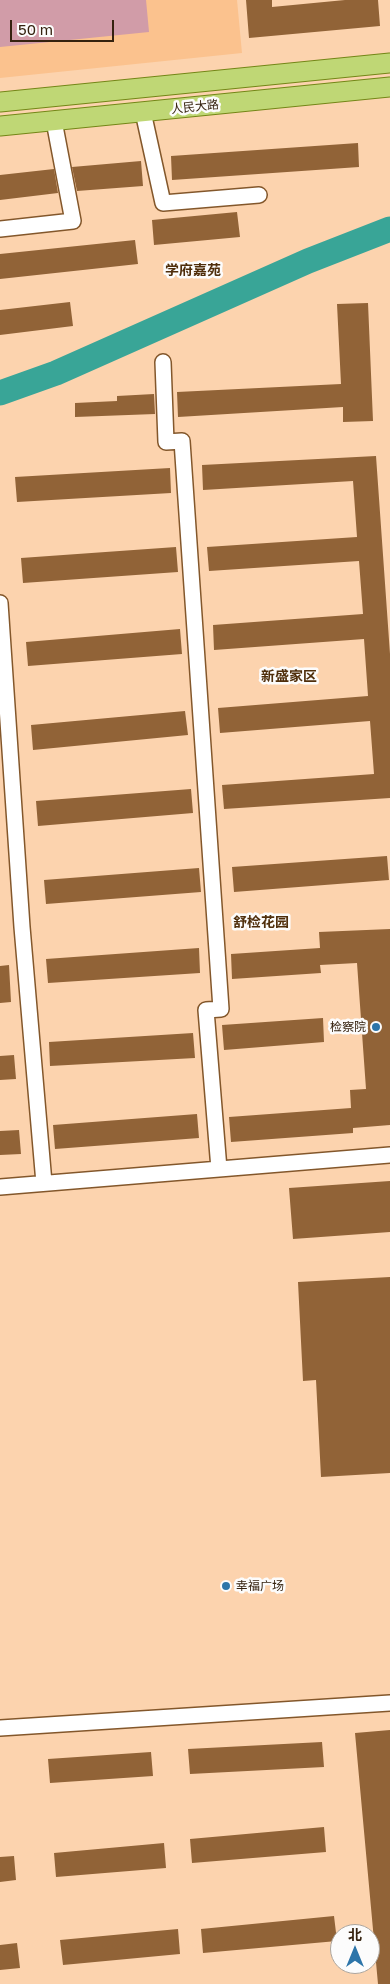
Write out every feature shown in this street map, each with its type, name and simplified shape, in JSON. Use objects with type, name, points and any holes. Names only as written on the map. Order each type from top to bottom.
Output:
[{"type":"main road","name":"人民大路","points":[[0,102],[390,63]]},
{"type":"main road","name":"人民大路","points":[[0,126],[390,87]]},
{"type":"street","points":[[143,112],[163,203],[259,195]]},
{"type":"street","points":[[0,229],[73,220],[54,121]]},
{"type":"street","points":[[163,362],[166,442],[182,441],[186,490],[221,1009],[206,1010],[219,1169]]},
{"type":"street","points":[[0,604],[22,927],[44,1183]]},
{"type":"street","points":[[0,1187],[390,1155]]},
{"type":"street","points":[[0,1728],[390,1704]]},
{"type":"shaded area","points":[[0,0],[237,0],[242,53],[0,78]]},
{"type":"shaded area","points":[[0,0],[146,0],[149,32],[0,47]]},
{"type":"building","points":[[246,0],[272,0],[272,7],[345,0],[378,0],[380,26],[249,38]]},
{"type":"building","points":[[358,143],[359,167],[172,180],[171,156]]},
{"type":"building","points":[[141,161],[143,186],[77,191],[72,167]]},
{"type":"building","points":[[54,169],[58,193],[0,200],[0,175]]},
{"type":"building","points":[[237,212],[240,237],[154,245],[152,220]]},
{"type":"building","points":[[135,240],[138,264],[0,279],[0,254]]},
{"type":"building","points":[[70,302],[73,326],[0,335],[0,310]]},
{"type":"building","points":[[368,303],[373,421],[343,422],[343,407],[178,417],[177,392],[341,384],[337,304]]},
{"type":"building","points":[[154,394],[155,414],[75,417],[75,403],[117,401],[117,396]]},
{"type":"building","points":[[376,456],[390,654],[390,798],[224,809],[222,785],[374,774],[370,721],[220,733],[218,708],[368,696],[364,639],[214,650],[213,625],[363,614],[359,561],[209,571],[207,547],[357,537],[353,481],[203,490],[202,465]]},
{"type":"building","points":[[170,468],[171,493],[17,502],[15,477]]},
{"type":"building","points":[[176,547],[178,572],[23,583],[21,558]]},
{"type":"building","points":[[180,629],[182,654],[28,666],[26,642]]},
{"type":"building","points":[[185,711],[188,735],[33,750],[31,725]]},
{"type":"building","points":[[191,789],[193,813],[38,826],[36,801]]},
{"type":"building","points":[[387,856],[389,880],[234,892],[232,867]]},
{"type":"building","points":[[199,868],[201,892],[46,904],[44,880]]},
{"type":"building","points":[[390,929],[390,1125],[353,1128],[353,1133],[231,1142],[229,1117],[351,1108],[350,1090],[366,1089],[357,963],[320,965],[321,973],[232,979],[231,954],[320,948],[319,932]]},
{"type":"building","points":[[199,948],[200,973],[48,983],[46,959]]},
{"type":"building","points":[[9,965],[11,1002],[0,1003],[0,966]]},
{"type":"building","points":[[323,1018],[324,1042],[224,1050],[222,1025]]},
{"type":"building","points":[[193,1033],[195,1058],[50,1066],[49,1042]]},
{"type":"building","points":[[14,1055],[16,1079],[0,1080],[0,1056]]},
{"type":"building","points":[[197,1114],[199,1138],[55,1149],[53,1125]]},
{"type":"building","points":[[19,1130],[21,1154],[0,1155],[0,1131]]},
{"type":"building","points":[[390,1181],[390,1232],[293,1239],[289,1188]]},
{"type":"building","points":[[390,1277],[390,1473],[321,1477],[316,1380],[303,1381],[298,1282]]},
{"type":"building","points":[[390,1730],[390,1984],[378,1984],[377,1974],[380,1974],[380,1924],[373,1924],[355,1733]]},
{"type":"building","points":[[322,1742],[324,1767],[190,1774],[188,1749]]},
{"type":"building","points":[[151,1752],[153,1776],[50,1783],[48,1759]]},
{"type":"building","points":[[324,1827],[326,1852],[192,1863],[190,1839]]},
{"type":"building","points":[[164,1843],[166,1868],[56,1877],[54,1853]]},
{"type":"building","points":[[14,1856],[16,1880],[0,1882],[0,1857]]},
{"type":"building","points":[[334,1916],[335,1924],[330,1924],[330,1942],[203,1953],[201,1929]]},
{"type":"building","points":[[178,1929],[180,1954],[63,1965],[60,1940]]},
{"type":"building","points":[[17,1943],[20,1968],[0,1970],[0,1945]]},
{"type":"waterway","points":[[0,393],[56,373],[308,261],[390,229]]},
{"type":"place","name":"检察院","points":[[376,1027]]},
{"type":"place","name":"幸福广场","points":[[226,1586]]},
{"type":"district","name":"学府嘉苑","points":[[193,271]]},
{"type":"district","name":"新盛家区","points":[[289,677]]},
{"type":"district","name":"舒检花园","points":[[261,923]]}]
